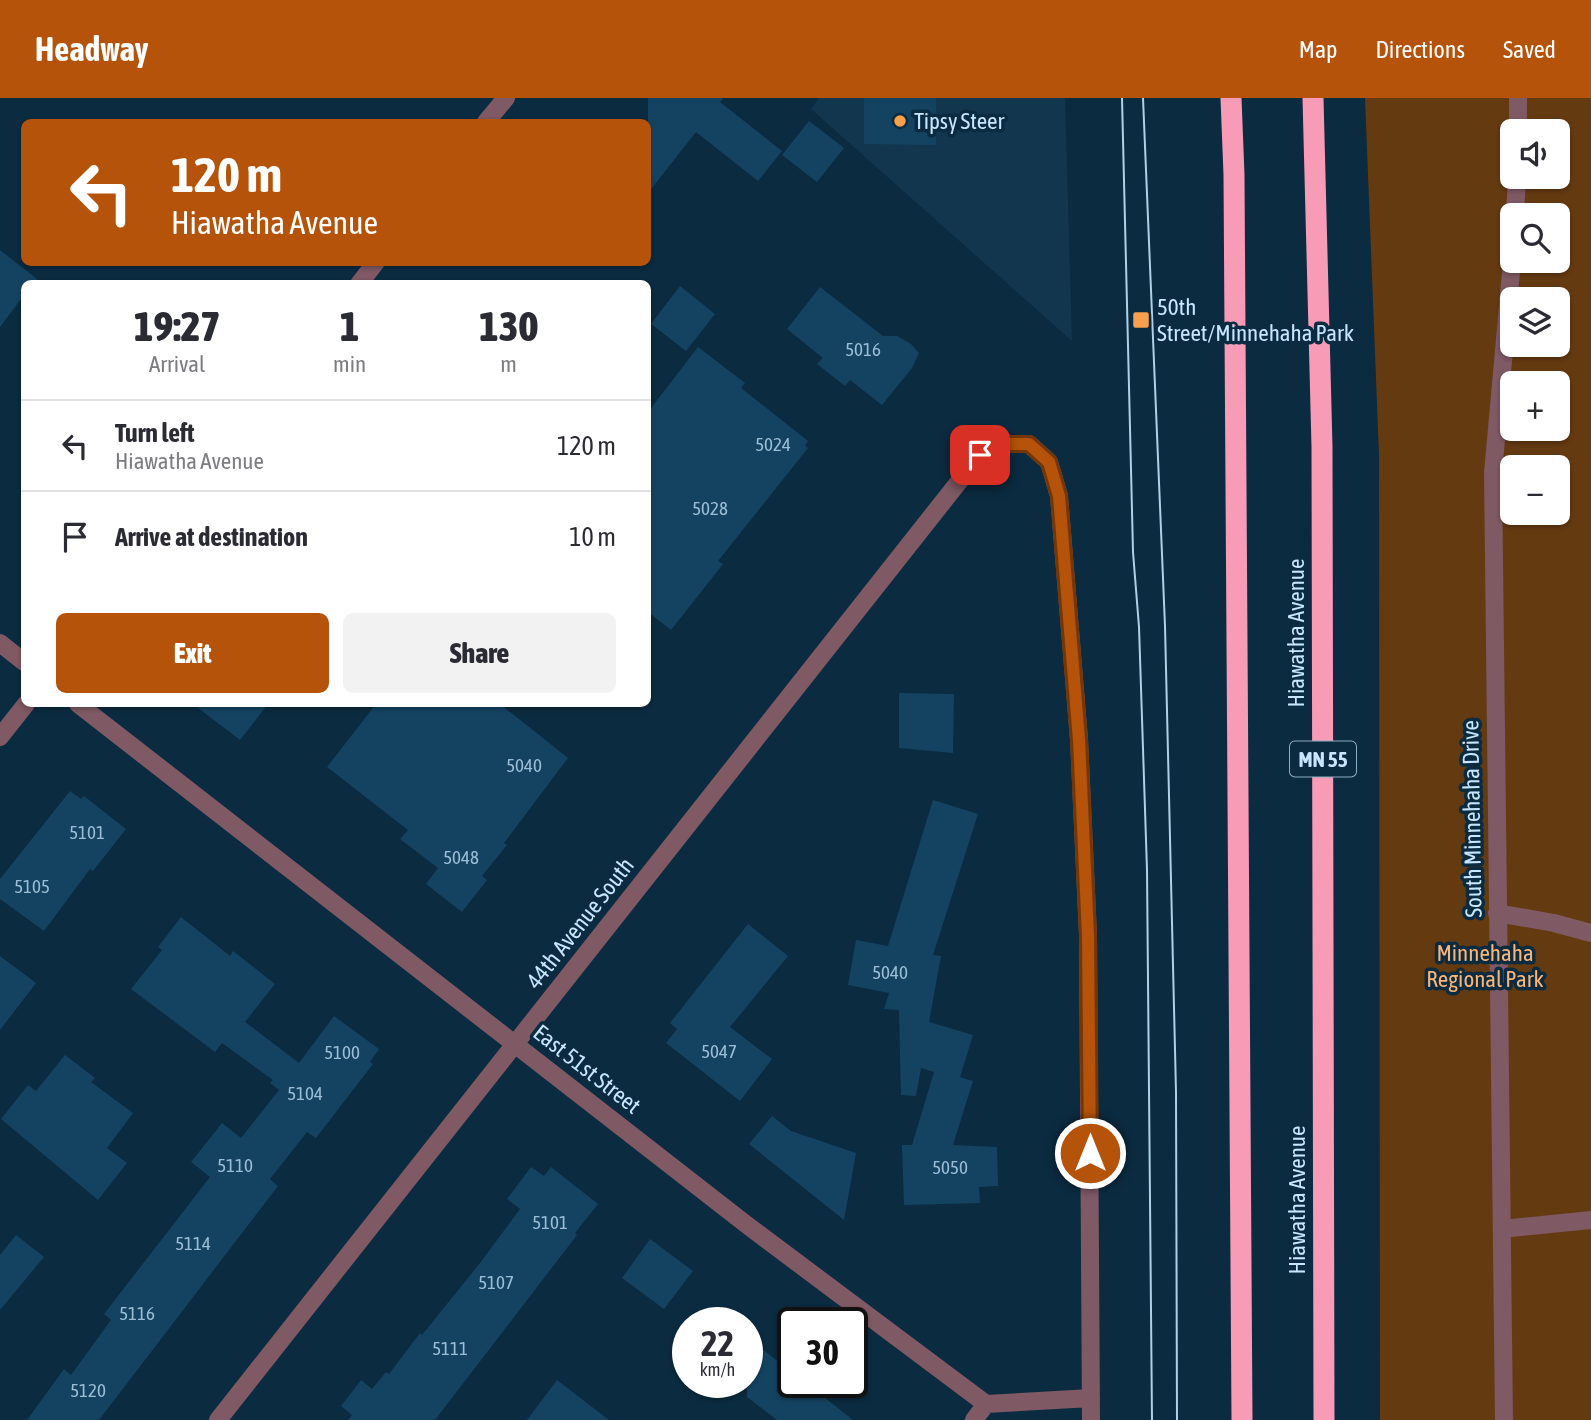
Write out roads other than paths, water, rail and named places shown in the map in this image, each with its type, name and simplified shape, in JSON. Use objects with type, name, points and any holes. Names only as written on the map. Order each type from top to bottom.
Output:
[{"type":"highway","points":[[1231,98],[1234,189],[1242,1420]]},
{"type":"highway","name":"Hiawatha Avenue","points":[[1313,98],[1322,447],[1324,1420]]},
{"type":"street","points":[[488,119],[506,98]]},
{"type":"street","points":[[1518,98],[1518,119]]},
{"type":"street","points":[[362,280],[373,266]]},
{"type":"street","name":"South Minnehaha Drive","points":[[1504,1420],[1493,472],[1511,273]]},
{"type":"street","name":"44th Avenue South","points":[[218,1420],[980,455],[1003,444],[1029,444],[1049,462],[1059,496],[1079,740],[1088,935],[1091,1398]]},
{"type":"street","points":[[0,643],[21,660]]},
{"type":"street","points":[[0,737],[24,707]]},
{"type":"street","name":"East 51st Street","points":[[82,707],[747,1225],[986,1404]]},
{"type":"street","points":[[1497,913],[1591,933]]},
{"type":"street","points":[[1502,1229],[1591,1220]]},
{"type":"street","points":[[974,1420],[986,1404],[1091,1398],[1091,1420]]},
{"type":"tram line","points":[[1122,98],[1133,552],[1139,627],[1147,870],[1152,1420]]},
{"type":"tram line","points":[[1143,98],[1165,626],[1176,1092],[1177,1420]]},
{"type":"place","name":"Tipsy Steer","points":[[900,121]]},
{"type":"place","name":"50th Street/Minnehaha Park","points":[[1141,320]]},
{"type":"park label","name":"Minnehaha Regional Park","points":[[1485,966]]}]
